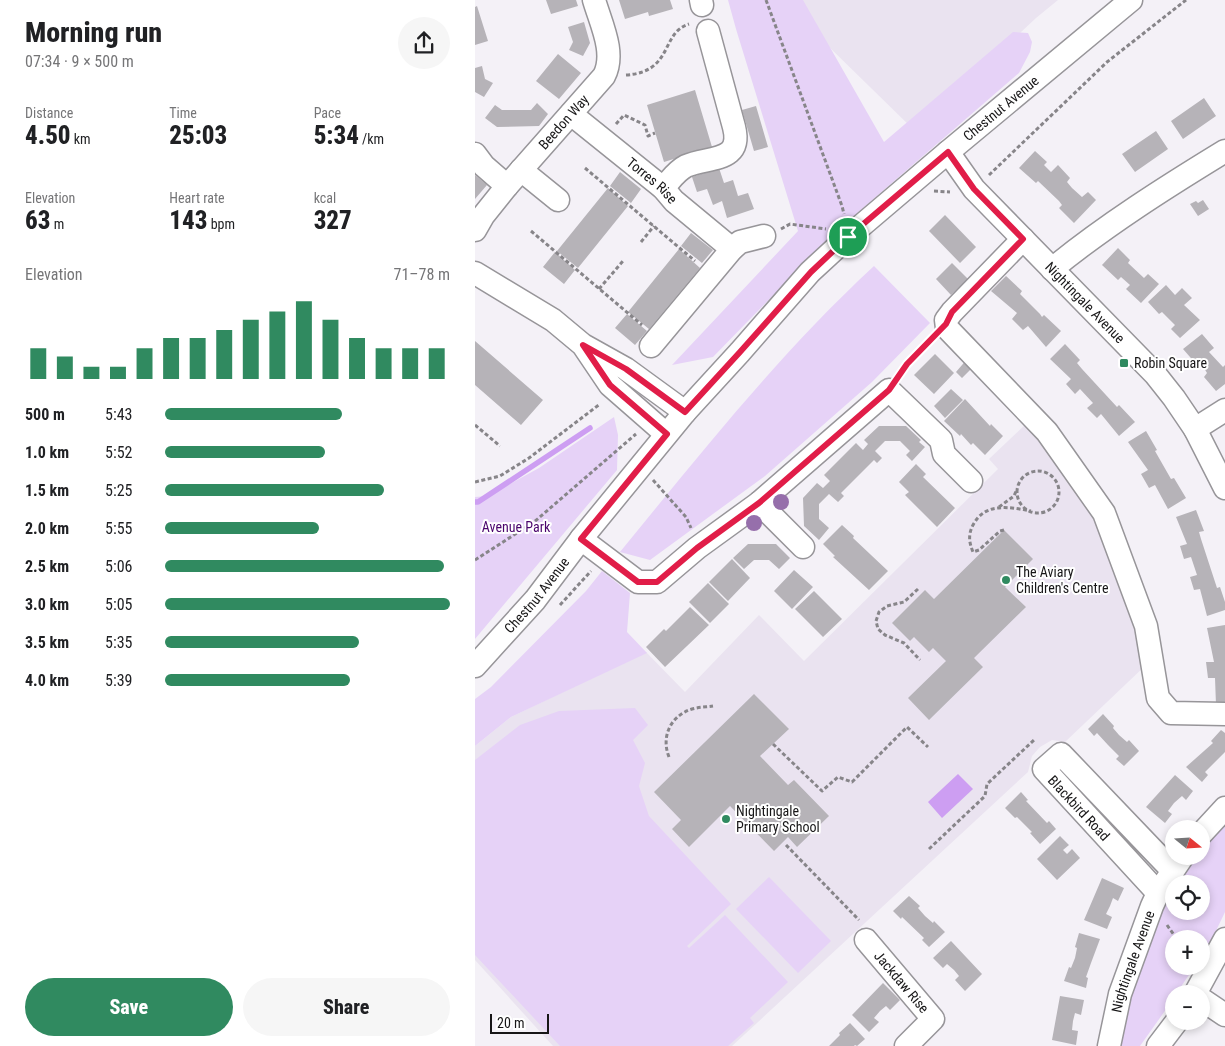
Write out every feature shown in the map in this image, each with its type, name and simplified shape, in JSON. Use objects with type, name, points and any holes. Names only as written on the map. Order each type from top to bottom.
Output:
[{"type":"street","points":[[594,0],[610,54],[607,69]]},
{"type":"street","name":"Chestnut Avenue","points":[[475,666],[535,600],[581,539],[685,412],[847,234],[1131,0]]},
{"type":"street","points":[[663,188],[680,170],[687,166],[728,154],[735,146],[737,137],[735,127],[699,28]]},
{"type":"street","name":"Beedon Way","points":[[475,230],[483,216],[514,178],[604,76],[607,69]]},
{"type":"street","name":"Torres Rise","points":[[571,114],[663,188],[674,201],[732,249]]},
{"type":"street","points":[[1052,269],[1079,247],[1120,219],[1225,151]]},
{"type":"street","name":"Nightingale Avenue","points":[[948,152],[974,189],[1152,371],[1174,398],[1195,429],[1225,488]]},
{"type":"street","points":[[475,154],[484,166],[514,178],[558,200]]},
{"type":"street","points":[[655,342],[732,249],[740,242],[764,236]]},
{"type":"street","points":[[1023,239],[952,312],[946,324],[951,334],[1047,432],[1104,513],[1146,626],[1158,698],[1171,713],[1225,714]]},
{"type":"street","points":[[475,273],[553,320],[583,345],[626,369],[685,412]]},
{"type":"street","points":[[583,345],[610,385],[664,438]]},
{"type":"street","points":[[581,539],[638,582],[657,582],[700,545],[759,503],[889,390],[941,440],[944,454],[971,481]]},
{"type":"street","points":[[1195,429],[1225,410]]},
{"type":"street","points":[[759,503],[803,547]]},
{"type":"street","name":"Blackbird Road","points":[[1158,893],[1044,770],[1061,754],[1165,851]]},
{"type":"street","points":[[1210,824],[1225,808]]},
{"type":"street","name":"Nightingale Avenue","points":[[1109,1046],[1120,994],[1158,893],[1177,865]]},
{"type":"street","name":"Jackdaw Rise","points":[[863,930],[933,1019],[906,1046]]},
{"type":"street","points":[[1200,985],[1225,939]]},
{"type":"street","points":[[1210,1005],[1225,1015]]},
{"type":"street","points":[[1158,1046],[1170,1030]]},
{"type":"path","points":[[764,236],[791,224],[847,234],[843,206],[766,0]]},
{"type":"path","points":[[929,191],[949,191],[963,201],[1107,62],[1186,0]]},
{"type":"path","points":[[607,69],[618,75],[639,74],[648,70],[663,57],[676,33],[685,26],[699,28]]},
{"type":"path","points":[[602,140],[624,115],[645,125],[648,136],[655,133]]},
{"type":"path","points":[[585,168],[711,274]]},
{"type":"path","points":[[641,242],[654,226]]},
{"type":"path","points":[[531,231],[599,289],[655,342]]},
{"type":"path","points":[[599,289],[623,261]]},
{"type":"path","points":[[889,390],[907,364],[946,324]]},
{"type":"path","points":[[475,482],[500,476],[529,458],[604,401]]},
{"type":"path","points":[[475,425],[500,446]]},
{"type":"path","points":[[475,560],[534,522],[643,428],[664,438]]},
{"type":"path","points":[[998,508],[1014,496],[1021,480],[1033,472],[1046,472],[1057,482],[1059,495],[1053,507],[1047,511],[998,508],[989,509],[977,517],[970,530],[969,541],[973,552],[979,550],[1000,531],[1004,530]]},
{"type":"path","points":[[647,488],[658,473]]},
{"type":"path","points":[[653,480],[686,517],[700,545]]},
{"type":"path","points":[[1019,486],[1019,499],[1031,511]]},
{"type":"path","points":[[558,606],[605,558]]},
{"type":"path","points":[[918,589],[904,602],[887,606],[879,612],[876,621],[878,629],[885,635],[904,644],[920,660]]},
{"type":"path","points":[[669,757],[666,749],[666,733],[675,719],[691,709],[713,706]]},
{"type":"path","points":[[773,744],[822,791],[838,777],[852,782],[907,727],[928,748]]},
{"type":"path","points":[[929,849],[985,796],[987,784],[1033,740]]},
{"type":"path","points":[[786,845],[863,930]]},
{"type":"shaded area","points":[[781,0],[1058,0],[1036,18],[915,131]]},
{"type":"shaded area","name":"Nightingale Primary School","points":[[1028,422],[1110,536],[1147,664],[1065,742],[1052,740],[1040,747],[1032,756],[1028,772],[732,1046],[553,1046],[475,960],[475,746],[511,717],[646,652],[685,692],[759,615],[804,661],[998,469],[989,459]]},
{"type":"shaded area","points":[[958,774],[973,789],[942,818],[928,802]]},
{"type":"green space","points":[[728,0],[803,0],[884,142],[1013,32],[1028,33],[1032,42],[1030,52],[1019,73],[833,234],[713,357],[672,365],[798,231]]},
{"type":"green space","points":[[874,266],[930,323],[872,382],[765,476],[650,560],[620,552],[742,404],[806,333]]},
{"type":"green space","name":"Avenue Park","points":[[614,417],[618,435],[617,470],[475,639],[475,497],[488,496],[539,468]]},
{"type":"green space","points":[[602,571],[630,593],[627,632],[647,653],[511,717],[475,746],[475,699],[491,687],[586,591]]},
{"type":"green space","points":[[635,708],[648,725],[633,740],[645,763],[639,786],[649,816],[731,904],[687,946],[689,948],[725,915],[788,982],[750,1018],[754,1023],[728,1046],[560,1046],[475,955],[475,760],[520,725],[559,711]]},
{"type":"green space","points":[[1225,817],[1225,912],[1210,943],[1210,930],[1165,930],[1165,975],[1189,975],[1182,985],[1165,985],[1165,1011],[1140,1046],[1115,1046],[1126,995],[1134,970],[1153,923],[1165,900],[1165,920],[1210,920],[1210,875],[1179,875],[1187,865],[1210,865],[1210,834]]},
{"type":"green space","points":[[769,877],[831,941],[798,973],[736,909]]},
{"type":"building","points":[[546,0],[576,0],[578,6],[551,14]]},
{"type":"building","points":[[619,0],[670,0],[673,9],[649,16],[648,12],[625,19]]},
{"type":"building","points":[[477,6],[488,41],[475,45],[475,7]]},
{"type":"building","points":[[584,22],[590,43],[583,56],[569,50],[573,42],[568,27]]},
{"type":"building","points":[[558,54],[581,73],[559,99],[536,81]]},
{"type":"building","points":[[482,66],[485,79],[493,83],[484,97],[475,92],[475,68]]},
{"type":"building","points":[[695,90],[712,147],[664,162],[647,105]]},
{"type":"building","points":[[1204,98],[1216,116],[1183,139],[1171,121]]},
{"type":"building","points":[[537,103],[548,114],[539,126],[497,127],[485,118],[495,105],[502,110],[531,110]]},
{"type":"building","points":[[756,106],[768,147],[754,151],[742,110]]},
{"type":"building","points":[[1156,131],[1168,149],[1135,172],[1122,154]]},
{"type":"building","points":[[1035,151],[1047,162],[1044,165],[1051,172],[1058,165],[1070,178],[1067,182],[1082,197],[1088,192],[1096,200],[1074,223],[1059,208],[1062,205],[1059,201],[1038,181],[1036,183],[1019,168]]},
{"type":"building","points":[[719,168],[724,183],[733,180],[738,196],[748,193],[754,209],[727,218],[722,201],[713,205],[707,189],[697,192],[692,177]]},
{"type":"building","points":[[620,172],[641,189],[631,203],[610,186]]},
{"type":"building","points":[[475,175],[487,185],[475,199]]},
{"type":"building","points":[[608,188],[628,206],[578,268],[557,251]]},
{"type":"building","points":[[1203,200],[1209,209],[1198,216],[1190,204]]},
{"type":"building","points":[[945,215],[976,247],[960,263],[929,231]]},
{"type":"building","points":[[691,233],[713,250],[702,263],[681,246]]},
{"type":"building","points":[[1118,248],[1130,260],[1128,263],[1144,278],[1148,274],[1159,284],[1141,303],[1126,289],[1130,285],[1121,277],[1118,280],[1102,265]]},
{"type":"building","points":[[679,249],[700,268],[649,329],[628,312]]},
{"type":"building","points":[[555,252],[575,270],[564,284],[543,267]]},
{"type":"building","points":[[952,263],[968,279],[951,295],[936,279]]},
{"type":"building","points":[[1006,276],[1022,291],[1020,294],[1042,317],[1044,315],[1061,331],[1046,347],[1028,326],[1023,330],[1012,319],[1017,313],[991,291]]},
{"type":"building","points":[[1166,285],[1175,295],[1182,288],[1192,298],[1184,305],[1200,320],[1180,338],[1171,329],[1175,325],[1162,312],[1159,314],[1148,302]]},
{"type":"building","points":[[627,314],[647,331],[635,345],[615,328]]},
{"type":"building","points":[[1202,334],[1214,348],[1209,352],[1223,367],[1225,365],[1225,384],[1216,391],[1204,377],[1207,373],[1204,368],[1199,363],[1197,365],[1183,349]]},
{"type":"building","points":[[475,341],[543,400],[521,425],[475,385]]},
{"type":"building","points":[[1065,344],[1080,360],[1077,363],[1082,369],[1117,407],[1119,405],[1135,422],[1119,436],[1101,414],[1097,418],[1087,408],[1093,403],[1080,389],[1075,394],[1066,384],[1071,379],[1050,359]]},
{"type":"building","points":[[935,354],[954,373],[934,394],[914,375]]},
{"type":"building","points":[[968,358],[975,365],[962,378],[956,372]]},
{"type":"building","points":[[951,389],[963,400],[945,418],[934,406]]},
{"type":"building","points":[[965,399],[990,426],[991,424],[1003,436],[985,455],[973,443],[971,445],[961,434],[960,436],[944,421]]},
{"type":"building","points":[[879,426],[906,426],[921,440],[919,442],[925,447],[912,461],[906,455],[910,451],[900,441],[885,441],[875,451],[882,458],[877,463],[874,460],[841,493],[844,496],[838,502],[829,494],[819,504],[819,519],[829,528],[819,540],[804,526],[803,498],[817,483],[823,488],[830,481],[824,475],[856,443],[863,450],[868,444],[864,440]]},
{"type":"building","points":[[1146,431],[1171,479],[1174,478],[1186,498],[1168,509],[1155,485],[1149,488],[1141,474],[1148,470],[1128,442]]},
{"type":"building","points":[[916,464],[926,474],[923,477],[955,508],[937,527],[905,495],[909,492],[899,482]]},
{"type":"building","points":[[1196,510],[1204,531],[1199,532],[1201,539],[1217,588],[1220,587],[1225,602],[1225,610],[1207,616],[1200,589],[1194,590],[1190,577],[1197,575],[1191,557],[1184,559],[1180,546],[1187,544],[1176,517]]},
{"type":"building","points":[[842,525],[888,571],[869,590],[833,557],[835,556],[823,544]]},
{"type":"building","points":[[1004,530],[1033,559],[1005,587],[1026,607],[974,658],[983,667],[929,720],[908,698],[946,661],[933,648],[929,652],[914,637],[910,641],[892,623],[925,590],[934,599]]},
{"type":"building","points":[[748,544],[776,544],[790,558],[779,569],[769,560],[754,560],[744,569],[733,558]]},
{"type":"building","points":[[732,559],[750,578],[728,601],[709,582]]},
{"type":"building","points":[[794,570],[813,587],[792,609],[774,591]]},
{"type":"building","points":[[708,583],[729,604],[710,623],[689,602]]},
{"type":"building","points":[[814,591],[842,619],[823,637],[795,609]]},
{"type":"building","points":[[690,607],[709,625],[665,667],[646,647],[664,629],[666,631]]},
{"type":"building","points":[[1225,625],[1225,704],[1216,705],[1215,678],[1208,678],[1206,662],[1214,662],[1207,628]]},
{"type":"building","points":[[754,694],[789,729],[760,756],[788,785],[794,780],[829,816],[797,847],[788,837],[774,851],[730,806],[689,847],[672,829],[681,820],[654,792]]},
{"type":"building","points":[[1103,714],[1119,735],[1127,742],[1129,740],[1139,751],[1124,766],[1116,759],[1119,756],[1097,733],[1094,736],[1088,729]]},
{"type":"building","points":[[1221,730],[1225,733],[1225,752],[1205,772],[1208,775],[1202,782],[1186,767],[1213,743],[1211,741]]},
{"type":"building","points":[[1175,775],[1193,791],[1186,800],[1182,796],[1174,803],[1168,811],[1172,814],[1167,820],[1165,820],[1165,823],[1146,807]]},
{"type":"building","points":[[1021,792],[1028,800],[1026,801],[1047,823],[1049,821],[1056,829],[1040,844],[1030,833],[1032,832],[1005,808]]},
{"type":"building","points":[[1060,836],[1069,845],[1063,850],[1067,854],[1072,849],[1080,858],[1057,880],[1037,859]]},
{"type":"building","points":[[1102,878],[1124,888],[1118,901],[1113,898],[1106,914],[1112,917],[1107,929],[1084,920]]},
{"type":"building","points":[[909,896],[920,906],[918,908],[925,916],[933,923],[934,921],[945,932],[929,947],[922,940],[924,938],[893,911]]},
{"type":"building","points":[[1079,933],[1100,939],[1086,977],[1088,978],[1086,988],[1064,981],[1069,967],[1071,968],[1075,958],[1077,948],[1075,947]]},
{"type":"building","points":[[951,941],[982,974],[965,991],[955,980],[959,976],[954,970],[947,964],[943,968],[933,958]]},
{"type":"building","points":[[883,983],[900,1000],[890,1010],[886,1006],[880,1011],[874,1018],[879,1022],[869,1032],[852,1015]]},
{"type":"building","points":[[1060,996],[1084,1000],[1081,1015],[1075,1013],[1073,1021],[1072,1030],[1078,1031],[1076,1045],[1052,1040]]},
{"type":"building","points":[[850,1023],[865,1039],[857,1046],[829,1046],[840,1035],[839,1033]]},
{"type":"waterway","points":[[475,502],[478,502],[590,428]]},
{"type":"place","name":"Robin Square","points":[[1124,363]]},
{"type":"place","name":"The Aviary Children's Centre","points":[[1006,580]]},
{"type":"place","name":"Nightingale Primary School","points":[[726,819]]},
{"type":"route","points":[[948,152],[974,189],[1023,239],[952,312],[946,320],[946,324],[939,329],[907,364],[889,390],[759,503],[697,548],[657,582],[638,582],[581,539],[667,434],[610,385],[583,345],[626,369],[685,412],[811,272],[848,237],[948,152]]}]
